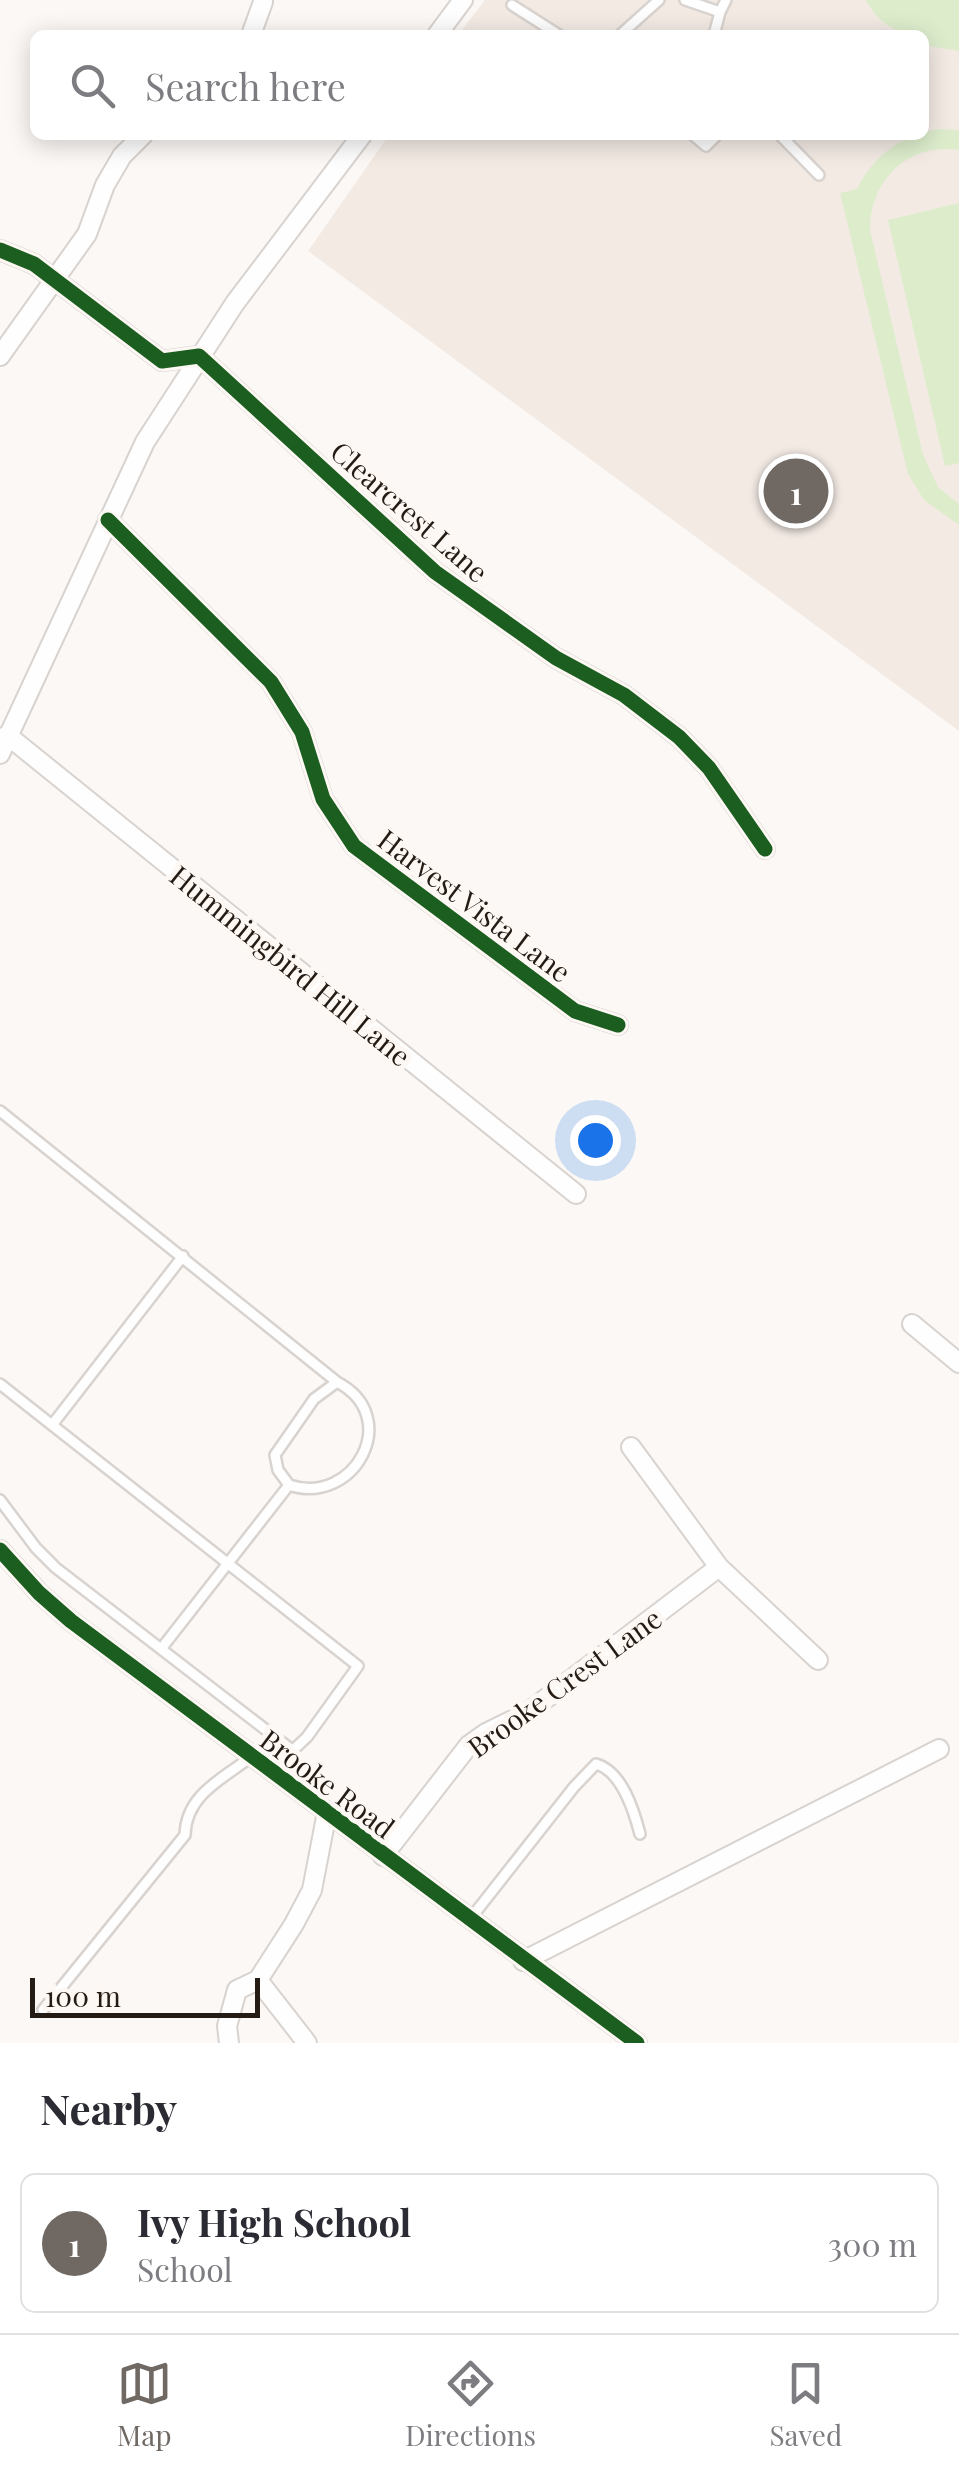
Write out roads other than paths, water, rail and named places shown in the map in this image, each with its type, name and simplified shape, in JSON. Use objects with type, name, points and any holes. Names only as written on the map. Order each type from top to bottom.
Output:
[{"type":"street","points":[[441,30],[463,0]]},
{"type":"street","points":[[253,30],[262,2]]},
{"type":"street","points":[[0,356],[86,234],[105,185],[122,156],[138,140]]},
{"type":"street","points":[[4,744],[144,442],[199,356],[358,140]]},
{"type":"street","points":[[0,250],[34,264],[162,361],[199,356]]},
{"type":"street","name":"Clearcrest Lane","points":[[199,356],[436,572],[556,658],[624,694],[678,737],[709,768],[764,849]]},
{"type":"street","name":"Harvest Vista Lane","points":[[108,520],[271,682],[302,732],[323,799],[354,846],[576,1011],[618,1025]]},
{"type":"street","name":"Hummingbird Hill Lane","points":[[4,744],[576,1194]]},
{"type":"street","points":[[912,1324],[959,1362]]},
{"type":"street","points":[[631,1447],[719,1567],[818,1660]]},
{"type":"street","name":"Brooke Road","points":[[0,1550],[71,1621],[636,2043]]},
{"type":"street","name":"Brooke Crest Lane","points":[[383,1856],[469,1745],[528,1713],[719,1567]]},
{"type":"street","points":[[523,1961],[939,1749]]},
{"type":"street","points":[[229,2043],[226,2026],[237,1990],[258,1980],[312,1890],[327,1812]]},
{"type":"street","points":[[258,1980],[307,2043]]},
{"type":"lane","points":[[626,30],[659,0]]},
{"type":"lane","points":[[685,0],[720,12]]},
{"type":"lane","points":[[715,30],[726,0]]},
{"type":"lane","points":[[512,2],[552,30]]},
{"type":"lane","points":[[785,140],[819,175]]},
{"type":"lane","points":[[0,1112],[346,1387],[369,1415],[370,1432],[359,1460],[342,1480],[307,1491],[289,1485],[278,1470],[275,1454],[314,1400],[337,1382]]},
{"type":"lane","points":[[52,1425],[183,1256]]},
{"type":"lane","points":[[0,1384],[358,1666],[307,1737],[271,1772]]},
{"type":"lane","points":[[160,1649],[289,1485]]},
{"type":"lane","points":[[0,1500],[56,1568],[292,1750]]},
{"type":"lane","points":[[43,2010],[185,1835],[185,1814],[199,1796],[251,1757]]},
{"type":"lane","points":[[469,1920],[596,1764],[604,1766],[618,1782],[634,1811],[640,1834]]},
{"type":"place","name":"Ivy High School","points":[[796,491]]}]
